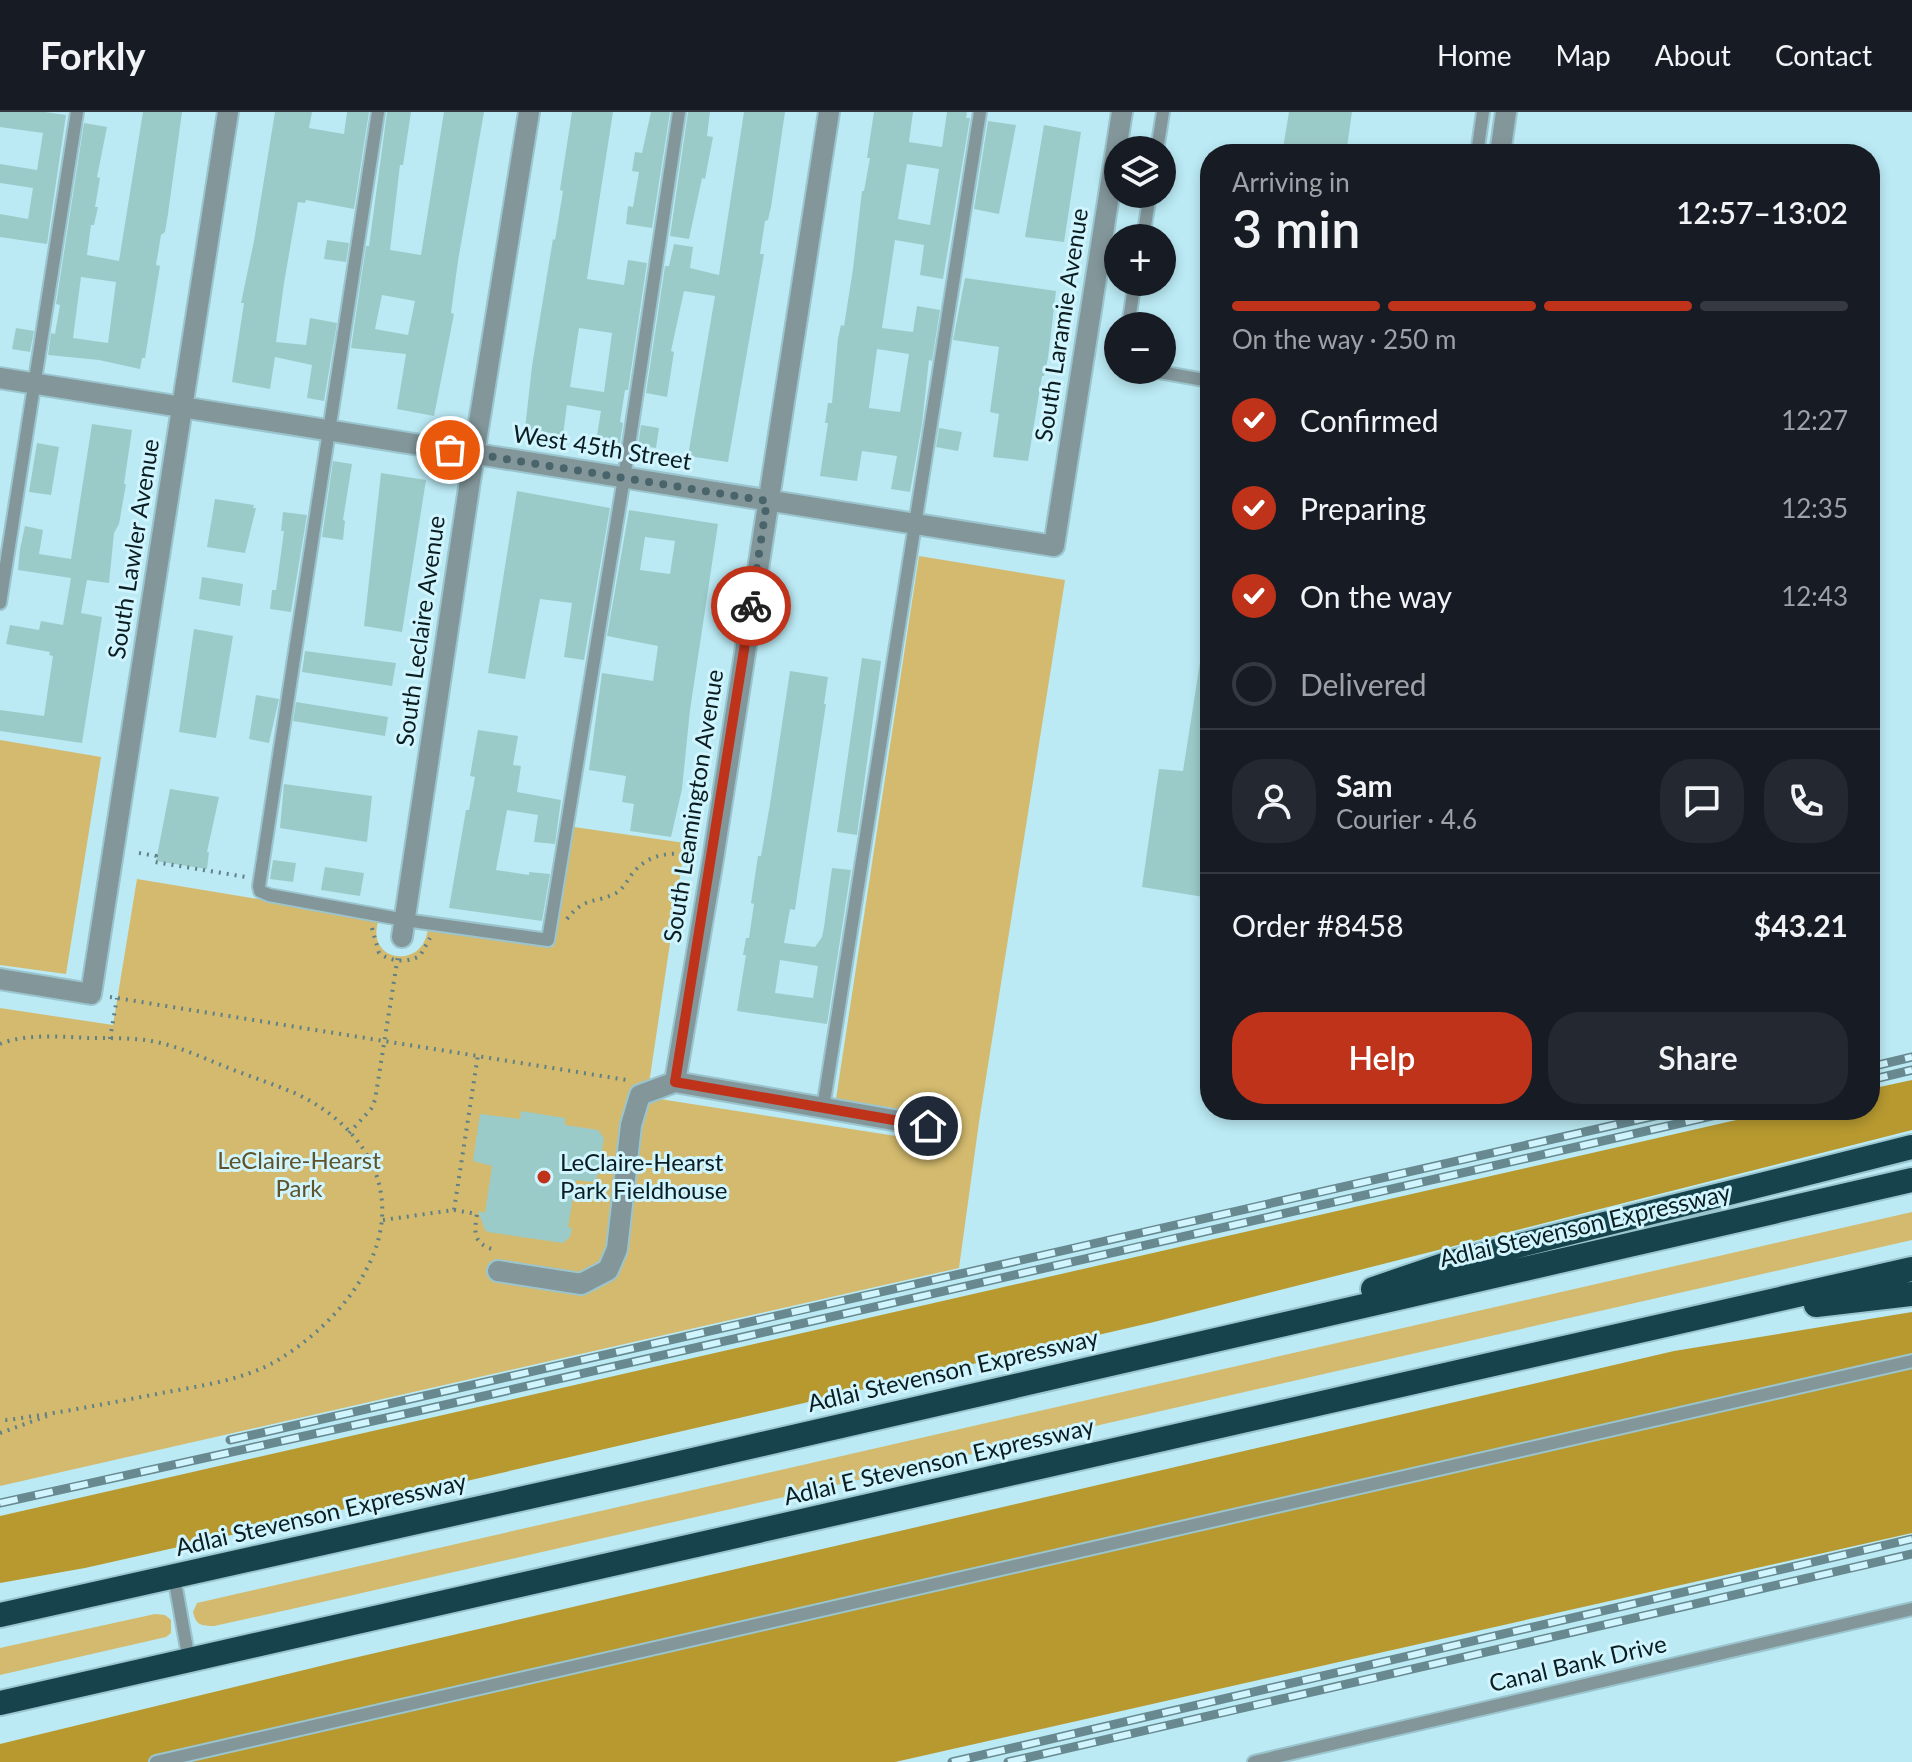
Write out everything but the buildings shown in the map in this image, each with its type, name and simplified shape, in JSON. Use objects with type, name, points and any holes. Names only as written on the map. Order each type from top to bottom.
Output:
[{"type":"highway","points":[[1249,1331],[1449,1263],[1912,1147]]},
{"type":"highway","name":"Adlai Stevenson Expressway","points":[[2,1615],[1912,1180]]},
{"type":"highway","points":[[1702,1317],[1912,1269]]},
{"type":"highway","points":[[1702,1317],[1912,1294]]},
{"type":"highway","name":"Adlai E Stevenson Expressway","points":[[48,1692],[1702,1317]]},
{"type":"highway","points":[[0,1703],[48,1692]]},
{"type":"highway","points":[[0,1710],[48,1692]]},
{"type":"street","name":"South Lawler Avenue","points":[[0,979],[91,994],[228,112]]},
{"type":"street","name":"South Leclaire Avenue","points":[[402,938],[529,112]]},
{"type":"street","name":"South Leamington Avenue","points":[[675,1082],[829,112]]},
{"type":"street","name":"South Laramie Avenue","points":[[1054,546],[1122,112]]},
{"type":"street","points":[[1501,144],[1506,112]]},
{"type":"street","name":"West 45th Street","points":[[0,378],[1054,546]]},
{"type":"street","points":[[496,1260],[581,1284],[608,1270],[617,1249],[631,1125],[640,1095],[675,1082],[928,1126]]},
{"type":"lane","points":[[0,603],[77,112]]},
{"type":"lane","points":[[378,112],[260,891],[402,938],[548,940],[624,478],[679,112]]},
{"type":"lane","points":[[823,1108],[980,112]]},
{"type":"lane","points":[[1159,136],[1163,112]]},
{"type":"lane","points":[[1478,144],[1483,112]]},
{"type":"lane","points":[[1176,375],[1200,379]]},
{"type":"lane","points":[[156,1762],[1912,1361]]},
{"type":"lane","points":[[174,1577],[189,1660]]},
{"type":"lane","name":"Canal Bank Drive","points":[[1254,1762],[1912,1609]]},
{"type":"path","points":[[139,853],[156,856],[155,862],[253,878]]},
{"type":"path","points":[[349,1133],[371,1109],[375,1100],[402,938]]},
{"type":"path","points":[[110,1039],[117,998],[629,1080]]},
{"type":"path","points":[[0,1044],[66,1037],[145,1040],[187,1050],[300,1096],[324,1111],[349,1133],[376,1169],[383,1194],[383,1220],[367,1270],[317,1333],[277,1361],[192,1387],[53,1413],[0,1419]]},
{"type":"path","points":[[454,1210],[478,1055]]},
{"type":"path","points":[[383,1220],[454,1210],[477,1214],[475,1238],[496,1260]]},
{"type":"path","points":[[0,1433],[53,1413]]},
{"type":"green space","name":"LeClaire-Hearst Park","points":[[919,556],[1065,580],[979,1122],[959,1268],[0,1486],[0,1008],[113,1025],[137,879],[379,919],[376,934],[379,945],[396,956],[407,956],[417,951],[428,927],[553,947],[574,827],[685,843],[647,1097],[940,1143],[943,1116],[836,1099]]},
{"type":"green space","points":[[0,740],[101,757],[66,974],[0,965]]},
{"type":"green space","points":[[1912,1212],[1912,1240],[214,1626],[200,1624],[193,1612],[197,1603]]},
{"type":"green space","points":[[155,1614],[165,1615],[171,1620],[171,1633],[166,1637],[0,1675],[0,1648]]},
{"type":"shaded area","points":[[1912,1080],[1912,1130],[1154,1322],[289,1522],[85,1568],[0,1583],[0,1516],[1736,1120],[1880,1120],[1880,1087]]},
{"type":"shaded area","points":[[1912,1312],[1912,1533],[895,1762],[0,1762],[0,1744],[345,1660],[1674,1351]]},
{"type":"railway","points":[[1880,1065],[1912,1057]]},
{"type":"railway","points":[[1880,1078],[1912,1070]]},
{"type":"railway","points":[[230,1440],[1637,1120]]},
{"type":"railway","points":[[0,1503],[418,1411],[1694,1120]]},
{"type":"railway","points":[[952,1762],[1912,1539]]},
{"type":"railway","points":[[1008,1762],[1912,1554]]},
{"type":"way so far","points":[[450,450],[767,501],[751,606]]},
{"type":"place","name":"LeClaire-Hearst Park Fieldhouse","points":[[544,1177]]},
{"type":"route","points":[[751,606],[675,1082],[928,1126]]}]
